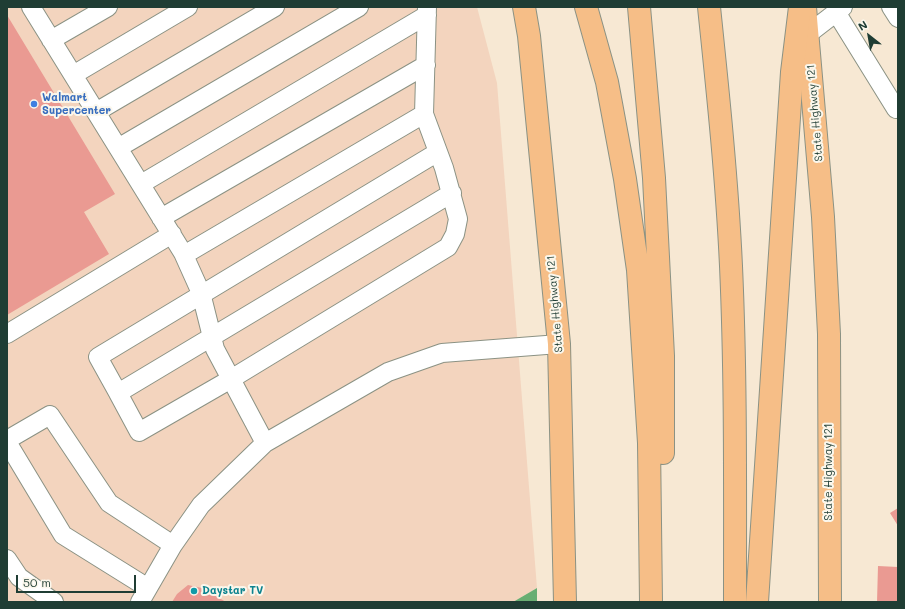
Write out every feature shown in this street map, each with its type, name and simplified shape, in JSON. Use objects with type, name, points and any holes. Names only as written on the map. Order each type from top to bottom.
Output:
[{"type":"main road","name":"State Highway 121","points":[[524,7],[529,36],[559,344],[565,602]]},
{"type":"main road","points":[[586,7],[607,82],[626,179],[638,270],[649,443],[651,602]]},
{"type":"main road","points":[[639,7],[654,178],[663,356],[664,602]]},
{"type":"main road","points":[[709,7],[720,118],[731,266],[735,602]]},
{"type":"main road","points":[[758,602],[792,72],[800,7]]},
{"type":"main road","name":"State Highway 121","points":[[805,7],[823,217],[829,334],[830,602]]},
{"type":"lane","points":[[32,7],[206,290],[211,337],[215,350],[265,443]]},
{"type":"lane","points":[[51,40],[108,7]]},
{"type":"lane","points":[[73,75],[188,7]]},
{"type":"lane","points":[[96,112],[275,7]]},
{"type":"lane","points":[[118,148],[359,7]]},
{"type":"lane","points":[[891,7],[898,18]]},
{"type":"lane","points":[[808,34],[839,10],[896,110],[898,108]]},
{"type":"lane","points":[[141,184],[427,11]]},
{"type":"lane","points":[[427,11],[424,114],[438,152],[452,193],[458,219],[455,234],[448,248],[231,379],[139,432],[98,356],[438,152]]},
{"type":"lane","points":[[162,218],[426,65]]},
{"type":"lane","points":[[184,255],[424,114]]},
{"type":"lane","points":[[118,393],[452,193]]},
{"type":"lane","points":[[7,334],[172,234]]},
{"type":"lane","points":[[173,545],[109,503],[50,415],[7,441],[63,535],[144,595],[173,545],[201,505],[265,443],[388,372],[442,353],[559,344]]},
{"type":"lane","points":[[9,568],[54,602]]},
{"type":"shaded area","points":[[7,7],[477,7],[497,83],[537,588],[513,602],[7,602]]},
{"type":"green space","points":[[537,588],[537,602],[513,602]]},
{"type":"building","name":"Walmart Supercenter","points":[[7,15],[115,194],[84,212],[109,254],[7,315]]},
{"type":"building","points":[[898,508],[898,526],[890,513]]},
{"type":"building","points":[[878,566],[898,567],[898,602],[877,602]]},
{"type":"building","name":"Daystar TV","points":[[188,585],[202,588],[226,602],[172,602],[177,594]]},
{"type":"place","name":"Walmart Supercenter","points":[[34,104]]},
{"type":"place","name":"Daystar TV","points":[[194,591]]}]
